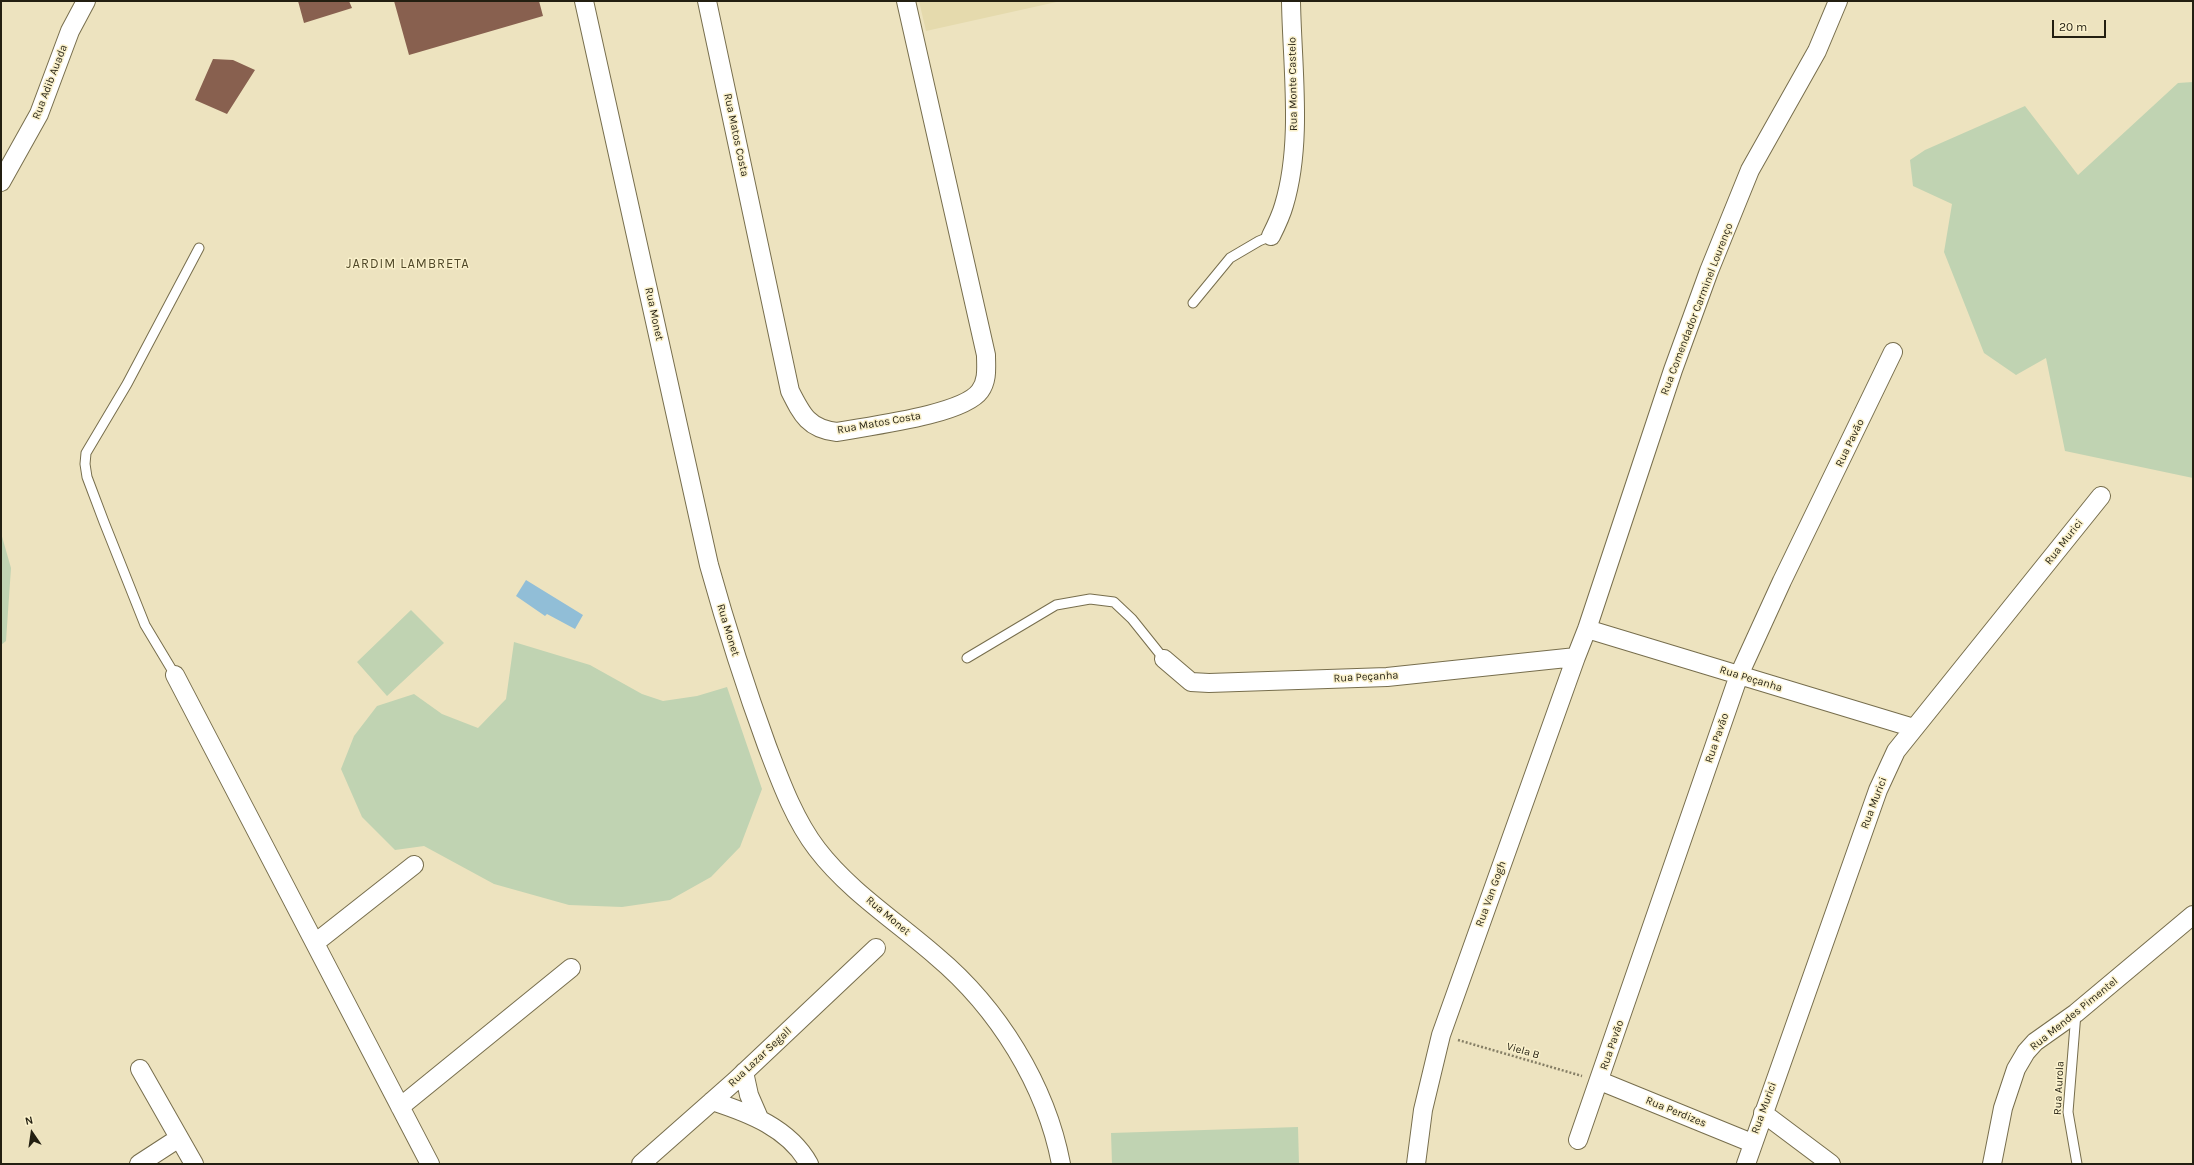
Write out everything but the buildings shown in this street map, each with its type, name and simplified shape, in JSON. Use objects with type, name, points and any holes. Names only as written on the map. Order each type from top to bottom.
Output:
[{"type":"street","name":"Rua Adib Auada","points":[[1,182],[39,114],[70,31],[86,1]]},
{"type":"street","name":"Rua Monet","points":[[584,1],[709,565],[726,627],[777,770],[797,815],[816,847],[840,877],[938,957],[965,983],[999,1025],[1020,1057],[1045,1108],[1056,1141],[1061,1164]]},
{"type":"street","name":"Rua Matos Costa","points":[[707,1],[790,391],[808,420],[822,430],[837,432],[947,411],[965,404],[980,391],[986,376],[986,355],[906,1]]},
{"type":"street","name":"Rua Monte Castelo","points":[[1272,236],[1284,205],[1290,178],[1295,121],[1291,1]]},
{"type":"street","name":"Rua Comendador Carminel Lourenço","points":[[1587,629],[1673,370],[1750,170],[1817,51],[1838,1]]},
{"type":"street","name":"Rua Pavão","points":[[1578,1140],[1600,1081],[1739,675],[1782,580],[1893,352]]},
{"type":"street","name":"Rua Murici","points":[[1746,1164],[1752,1143],[1878,790],[1896,750],[2101,496]]},
{"type":"street","name":"Rua Van Gogh","points":[[1416,1164],[1423,1110],[1441,1035],[1587,629]]},
{"type":"street","name":"Rua Peçanha","points":[[1587,629],[1914,728]]},
{"type":"street","name":"Rua Peçanha","points":[[1164,659],[1191,682],[1209,684],[1387,677],[1576,657]]},
{"type":"street","points":[[175,675],[430,1164]]},
{"type":"street","points":[[315,944],[414,865]]},
{"type":"street","name":"Rua Mendes Pimentel","points":[[1992,1164],[2003,1108],[2016,1069],[2035,1042],[2076,1013],[2193,915]]},
{"type":"street","name":"Rua Lazar Segall","points":[[641,1164],[744,1072],[876,948]]},
{"type":"street","points":[[400,1107],[570,968]]},
{"type":"street","points":[[140,1069],[194,1164]]},
{"type":"street","points":[[744,1072],[749,1095],[759,1118]]},
{"type":"street","name":"Rua Perdizes","points":[[1600,1081],[1752,1143]]},
{"type":"street","points":[[712,1101],[759,1118],[783,1133],[810,1164]]},
{"type":"street","points":[[1763,1113],[1831,1164]]},
{"type":"street","points":[[139,1164],[179,1138]]},
{"type":"lane","points":[[1193,303],[1230,258],[1259,241],[1272,236]]},
{"type":"lane","points":[[175,675],[145,625],[96,503],[85,464],[86,453],[127,384],[199,248]]},
{"type":"lane","points":[[967,658],[1056,605],[1090,599],[1114,602],[1132,618],[1164,659]]},
{"type":"lane","name":"Rua Aurola","points":[[2076,1013],[2068,1112],[2077,1164]]},
{"type":"path","name":"Viela B","points":[[1441,1035],[1600,1081]]},
{"type":"shaded area","points":[[919,1],[1061,1],[926,31]]},
{"type":"green space","points":[[2193,82],[2193,478],[2065,451],[2046,358],[2016,375],[1984,353],[1944,252],[1952,204],[1913,186],[1910,160],[1925,150],[2025,106],[2078,175],[2178,83]]},
{"type":"green space","points":[[1,533],[11,568],[6,641],[1,645]]},
{"type":"green space","points":[[411,610],[444,643],[387,696],[357,662]]},
{"type":"green space","points":[[514,642],[590,665],[642,694],[663,701],[697,696],[727,687],[762,789],[740,847],[711,877],[670,900],[622,907],[569,905],[494,884],[424,846],[395,850],[362,817],[341,769],[354,736],[377,706],[414,694],[442,714],[478,728],[506,699]]},
{"type":"green space","points":[[1298,1127],[1299,1164],[1112,1164],[1111,1133]]},
{"type":"water","points":[[526,580],[583,615],[575,629],[547,614],[545,616],[516,596]]},
{"type":"district","name":"JARDIM LAMBRETA","points":[[408,264]]}]
